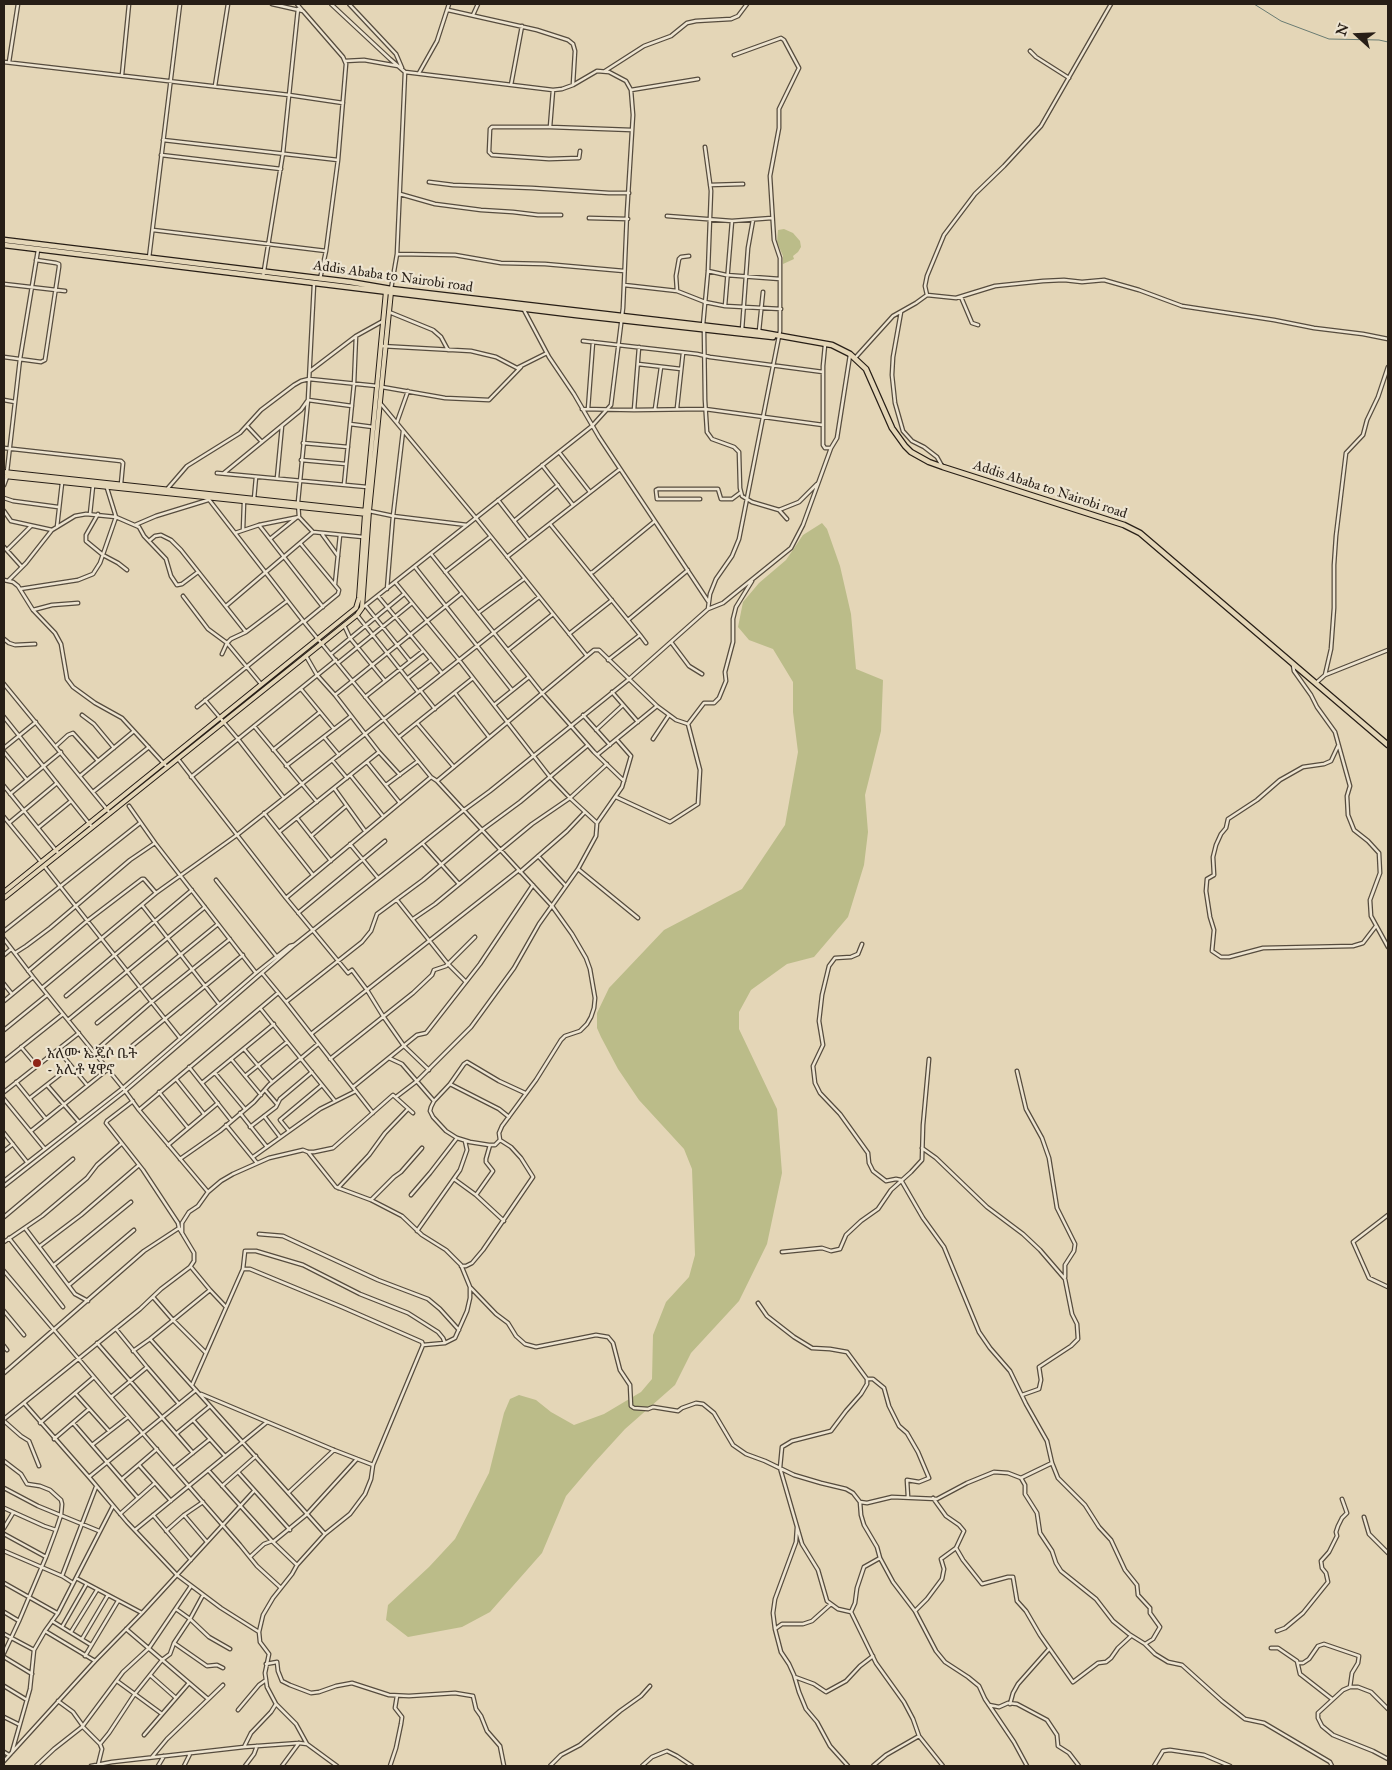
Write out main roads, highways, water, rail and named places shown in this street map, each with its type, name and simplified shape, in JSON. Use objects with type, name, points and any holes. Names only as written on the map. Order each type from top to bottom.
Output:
[{"type":"highway","name":"Addis Ababa to Nairobi road","points":[[4,240],[149,261]]},
{"type":"highway","name":"Addis Ababa to Nairobi road","points":[[4,245],[320,279],[388,291],[523,309],[622,318]]},
{"type":"highway","name":"Addis Ababa to Nairobi road","points":[[264,274],[314,283],[622,318],[762,337],[779,337]]},
{"type":"highway","name":"Addis Ababa to Nairobi road","points":[[703,328],[759,332],[779,337],[825,343],[850,354],[866,370],[892,428],[905,446],[920,458],[1132,528],[1150,541],[1388,745]]},
{"type":"main road","points":[[383,347],[389,312],[388,291]]},
{"type":"main road","points":[[4,898],[108,811],[306,656],[320,641],[344,626],[364,607],[368,512],[380,386],[383,321],[388,291]]},
{"type":"main road","points":[[376,427],[380,402],[380,386]]},
{"type":"main road","points":[[5,474],[168,488],[254,500],[368,512]]},
{"type":"main road","points":[[5,474],[62,483],[208,498],[254,500]]},
{"type":"main road","points":[[165,766],[178,759],[262,685],[320,641],[353,612],[358,605],[363,537],[368,512]]},
{"type":"main road","points":[[4,892],[43,864]]},
{"type":"waterway","points":[[1254,4],[1281,21],[1329,39],[1379,40],[1388,42]]},
{"type":"place","name":"አለሙ ኤጄሶ ቤት - አሊቶ ሄዋኖ","points":[[37,1063]]}]
